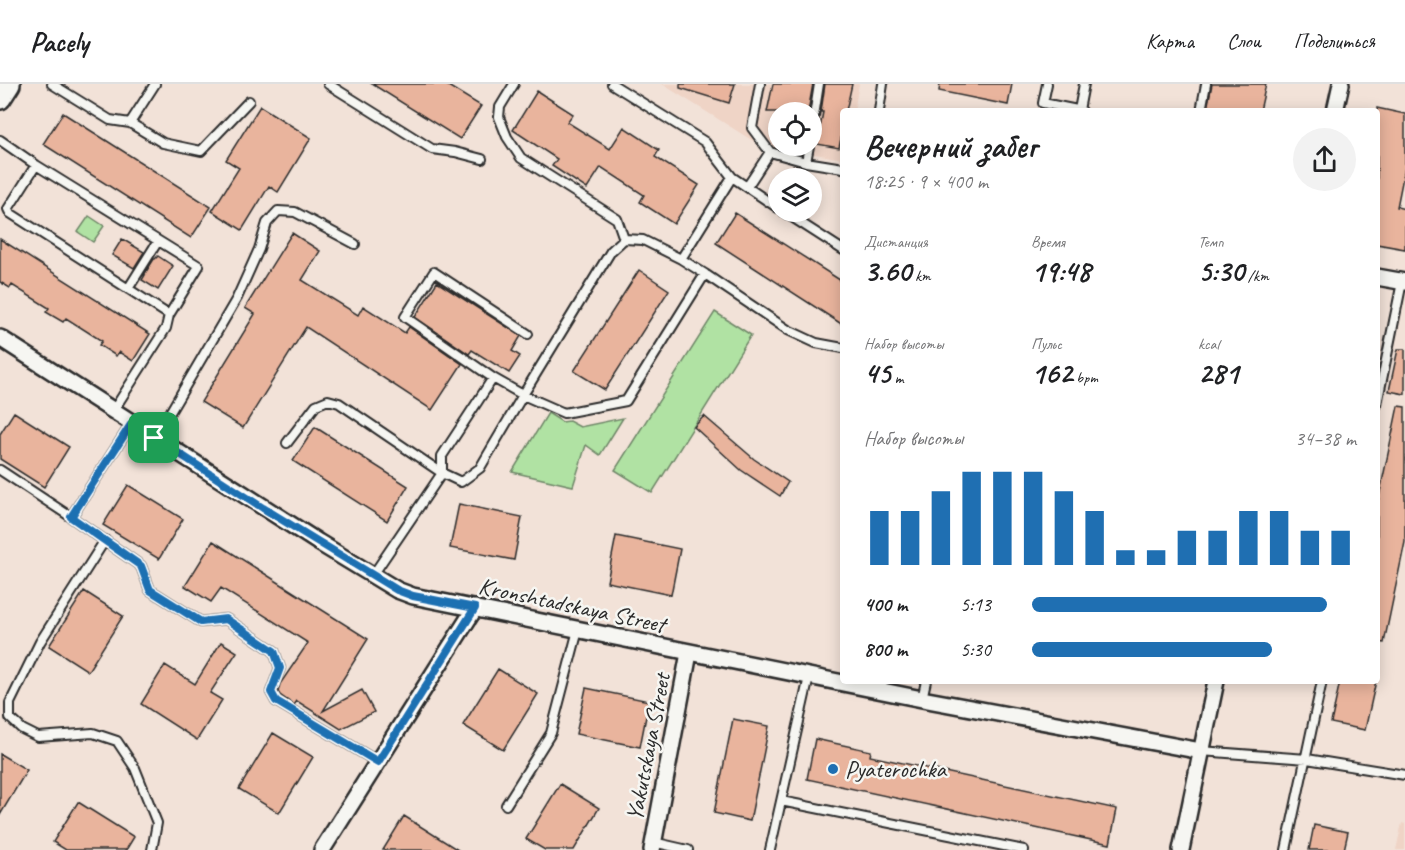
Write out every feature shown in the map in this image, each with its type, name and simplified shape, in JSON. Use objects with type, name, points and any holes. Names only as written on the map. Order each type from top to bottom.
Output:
[{"type":"street","points":[[0,98],[9,84]]},
{"type":"street","points":[[1336,108],[1341,84]]},
{"type":"street","points":[[1380,278],[1404,282]]},
{"type":"street","name":"Kronshtadskaya Street","points":[[0,338],[272,514],[397,590],[413,596],[840,683]]},
{"type":"street","points":[[322,850],[475,608]]},
{"type":"street","name":"Yakutskaya Street","points":[[653,846],[689,653]]},
{"type":"street","name":"Kronshtadskaya Street","points":[[845,684],[1201,751]]},
{"type":"street","points":[[1181,850],[1215,684]]},
{"type":"lane","points":[[52,84],[110,120],[130,123],[163,143],[201,151],[249,101]]},
{"type":"lane","points":[[130,123],[155,84]]},
{"type":"lane","points":[[328,84],[432,149],[483,159]]},
{"type":"lane","points":[[514,84],[500,107],[499,117],[507,137],[520,158],[617,219],[624,239]]},
{"type":"lane","points":[[612,84],[705,142],[732,177],[768,202]]},
{"type":"lane","points":[[760,84],[752,128],[768,149]]},
{"type":"lane","points":[[816,102],[819,84]]},
{"type":"lane","points":[[879,108],[883,84]]},
{"type":"lane","points":[[1047,84],[1043,103],[1067,108]]},
{"type":"lane","points":[[1081,108],[1084,84]]},
{"type":"lane","points":[[1202,108],[1206,84]]},
{"type":"lane","points":[[0,140],[198,266],[170,315],[166,328],[113,411]]},
{"type":"lane","points":[[747,188],[768,155]]},
{"type":"lane","points":[[784,156],[840,168]]},
{"type":"lane","points":[[806,162],[807,156]]},
{"type":"lane","points":[[36,165],[8,209],[10,213],[170,315]]},
{"type":"lane","points":[[681,259],[732,177]]},
{"type":"lane","points":[[154,438],[237,298],[259,249],[267,223],[278,212],[295,212],[355,244]]},
{"type":"lane","points":[[800,222],[840,248]]},
{"type":"lane","points":[[287,443],[316,405],[328,400],[339,404],[442,473],[461,482],[480,468],[611,251],[624,239],[643,240],[681,259],[788,330],[816,343],[840,347]]},
{"type":"lane","points":[[128,289],[158,241]]},
{"type":"lane","points":[[528,334],[434,272],[405,317],[493,378],[523,395],[564,413],[626,401],[705,274]]},
{"type":"lane","points":[[1380,390],[1404,282]]},
{"type":"lane","points":[[373,575],[442,473],[442,456],[493,378]]},
{"type":"lane","points":[[71,517],[132,423]]},
{"type":"lane","points":[[0,470],[141,566],[150,590],[201,622],[226,619],[274,651],[280,668],[271,692],[276,701],[378,762]]},
{"type":"lane","points":[[105,540],[40,642],[10,703],[10,718],[22,729],[38,737],[93,734],[117,741],[135,768],[157,823],[152,850]]},
{"type":"lane","points":[[506,805],[551,733],[578,630]]},
{"type":"lane","points":[[770,850],[809,677]]},
{"type":"lane","points":[[922,699],[925,684]]},
{"type":"lane","points":[[1286,850],[1321,684]]},
{"type":"lane","points":[[1201,751],[1306,759],[1405,775]]},
{"type":"lane","points":[[781,801],[1024,850]]},
{"type":"lane","points":[[653,846],[688,850]]},
{"type":"shaded area","points":[[662,84],[859,84],[855,108],[840,108],[840,158],[822,155],[822,102],[768,102],[768,146],[758,144]]},
{"type":"shaded area","points":[[1402,823],[1405,824],[1405,850],[1396,850]]},
{"type":"green space","points":[[89,216],[104,226],[93,242],[78,232]]},
{"type":"green space","points":[[715,312],[751,335],[652,493],[615,470]]},
{"type":"green space","points":[[548,413],[562,422],[569,421],[580,427],[623,418],[600,455],[586,445],[573,486],[512,472]]},
{"type":"building","points":[[372,84],[445,84],[481,106],[460,139]]},
{"type":"building","points":[[680,84],[735,84],[729,103],[680,88]]},
{"type":"building","points":[[773,84],[813,84],[810,102],[769,102]]},
{"type":"building","points":[[825,84],[852,84],[847,108],[840,108],[839,148],[822,145]]},
{"type":"building","points":[[940,84],[1012,84],[1008,105],[939,91]]},
{"type":"building","points":[[1212,84],[1266,84],[1261,108],[1207,108]]},
{"type":"building","points":[[537,91],[573,114],[567,122],[610,149],[624,127],[659,150],[655,157],[699,185],[674,224],[640,202],[644,195],[601,167],[587,189],[552,166],[557,159],[513,130]]},
{"type":"building","points":[[260,106],[311,138],[278,192],[269,186],[242,230],[212,211],[239,168],[226,160]]},
{"type":"building","points":[[1380,109],[1405,114],[1405,167],[1397,207],[1405,209],[1405,249],[1380,245]]},
{"type":"building","points":[[63,113],[211,207],[191,238],[43,144]]},
{"type":"building","points":[[735,213],[840,280],[840,323],[716,243]]},
{"type":"building","points":[[292,233],[320,251],[302,280],[358,315],[363,306],[405,333],[409,327],[462,364],[432,410],[306,327],[243,428],[201,402],[255,314],[245,308]]},
{"type":"building","points":[[0,239],[150,334],[133,361],[119,352],[116,356],[99,345],[102,341],[66,318],[63,322],[46,312],[49,308],[12,285],[10,288],[0,282]]},
{"type":"building","points":[[122,239],[144,252],[134,268],[112,255]]},
{"type":"building","points":[[158,256],[173,266],[158,290],[142,280]]},
{"type":"building","points":[[639,270],[669,290],[605,390],[574,371]]},
{"type":"building","points":[[437,282],[521,336],[512,351],[520,356],[509,373],[472,350],[469,354],[415,317]]},
{"type":"building","points":[[1398,349],[1405,349],[1405,394],[1389,391]]},
{"type":"building","points":[[1398,406],[1405,407],[1405,542],[1384,643],[1380,642],[1380,492]]},
{"type":"building","points":[[14,412],[69,447],[44,487],[0,459],[0,434]]},
{"type":"building","points":[[704,416],[754,459],[788,482],[780,496],[741,470],[694,427]]},
{"type":"building","points":[[315,427],[408,486],[387,521],[293,461]]},
{"type":"building","points":[[128,485],[183,519],[159,559],[103,525]]},
{"type":"building","points":[[459,504],[522,517],[514,560],[450,548]]},
{"type":"building","points":[[616,536],[680,549],[671,595],[607,582]]},
{"type":"building","points":[[213,541],[368,639],[323,711],[362,690],[374,712],[341,729],[297,701],[294,705],[280,695],[278,692],[280,684],[308,643],[221,588],[211,602],[185,586]]},
{"type":"building","points":[[84,591],[123,616],[88,671],[49,646]]},
{"type":"building","points":[[221,642],[237,652],[210,693],[222,700],[197,740],[141,704],[165,665],[195,684]]},
{"type":"building","points":[[498,669],[538,694],[503,750],[463,725]]},
{"type":"building","points":[[1339,684],[1375,684],[1365,730],[1331,723]]},
{"type":"building","points":[[586,688],[649,701],[640,747],[576,734]]},
{"type":"building","points":[[733,719],[769,726],[750,821],[714,813]]},
{"type":"building","points":[[273,733],[313,757],[279,813],[239,789]]},
{"type":"building","points":[[815,739],[871,751],[870,756],[1117,809],[1110,844],[807,779]]},
{"type":"building","points":[[0,754],[27,770],[0,815]]},
{"type":"building","points":[[560,784],[599,808],[574,850],[545,850],[526,839]]},
{"type":"building","points":[[78,802],[134,837],[126,850],[66,850],[53,842]]},
{"type":"building","points":[[404,816],[458,850],[383,850]]},
{"type":"building","points":[[1314,825],[1348,832],[1344,850],[1309,850]]},
{"type":"place","name":"Pyaterochka","points":[[833,769]]},
{"type":"route","points":[[132,423],[154,438],[397,590],[413,596],[475,608],[378,762],[276,701],[271,692],[280,668],[274,651],[226,619],[201,622],[150,590],[141,566],[71,517],[132,423]]}]
